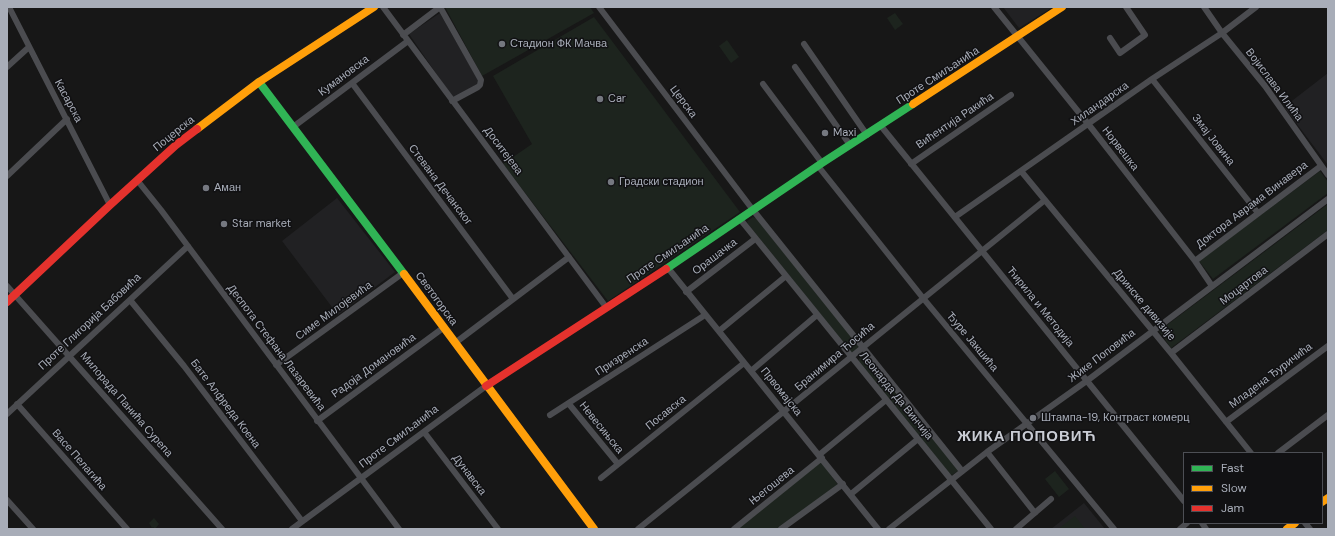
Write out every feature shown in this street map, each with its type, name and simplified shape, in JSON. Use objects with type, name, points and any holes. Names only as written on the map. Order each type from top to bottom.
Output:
[{"type":"street","name":"Касарска","points":[[9,7],[110,205]]},
{"type":"street","name":"Поцерска","points":[[7,302],[176,145],[259,82],[374,7]]},
{"type":"street","name":"Доситејева","points":[[383,7],[606,308]]},
{"type":"street","points":[[403,35],[440,7],[481,80],[478,87],[452,101]]},
{"type":"street","name":"Церска","points":[[599,7],[753,210]]},
{"type":"street","name":"Норвешка","points":[[994,7],[1088,124],[1195,261],[1212,286]]},
{"type":"street","name":"Проте Смиљанића","points":[[292,529],[486,386],[668,268],[850,145],[1062,7]]},
{"type":"street","points":[[1110,38],[1120,53],[1145,35],[1126,7]]},
{"type":"street","name":"Војислава Илића","points":[[1204,7],[1222,33],[1265,86],[1328,175]]},
{"type":"street","name":"Хиландарска","points":[[954,217],[1152,79],[1222,33],[1256,7]]},
{"type":"street","name":"Кумановска","points":[[293,127],[408,41]]},
{"type":"street","points":[[804,44],[867,135]]},
{"type":"street","points":[[7,67],[29,47]]},
{"type":"street","points":[[795,66],[850,145]]},
{"type":"street","name":"Змај Јовина","points":[[1152,79],[1258,213]]},
{"type":"street","name":"Светогорска","points":[[259,82],[594,529]]},
{"type":"street","name":"Стевана Дечанског","points":[[352,83],[513,299]]},
{"type":"street","name":"Ђуре Јакшића","points":[[763,84],[820,165],[923,298],[1114,529]]},
{"type":"street","name":"Вићентија Ракића","points":[[911,164],[1011,95]]},
{"type":"street","points":[[7,176],[66,119]]},
{"type":"street","name":"Ћирила и Методија","points":[[881,126],[1183,500]]},
{"type":"street","name":"Доктора Аврама Винавера","points":[[1195,261],[1321,166]]},
{"type":"street","name":"Дринске дивизије","points":[[1021,171],[1171,353],[1250,452]]},
{"type":"street","name":"Деспота Стефана Лазаревића","points":[[137,180],[399,529]]},
{"type":"street","name":"Жике Поповића","points":[[889,529],[987,452],[1086,381],[1328,199]]},
{"type":"street","name":"Бранимира Ћосића","points":[[638,529],[1045,200]]},
{"type":"street","name":"Леонарда Да Винчија","points":[[753,210],[962,471]]},
{"type":"street","name":"Леонарда Да Винчија","points":[[740,219],[988,528]]},
{"type":"street","name":"Моцартова","points":[[1171,353],[1328,234]]},
{"type":"street","name":"Орашачка","points":[[686,292],[755,239]]},
{"type":"street","name":"Проте Глигорија Бабовића","points":[[9,412],[188,246]]},
{"type":"street","points":[[455,343],[569,257]]},
{"type":"street","name":"Првомајска","points":[[668,268],[821,456],[878,529]]},
{"type":"street","name":"Симе Милојевића","points":[[276,366],[403,273]]},
{"type":"street","points":[[719,331],[786,276]]},
{"type":"street","name":"Милорада Панића Сурепа","points":[[7,286],[222,529]]},
{"type":"street","name":"Бате Алфреда Коена","points":[[130,300],[184,366],[302,521]]},
{"type":"street","name":"Призренска","points":[[550,415],[706,315]]},
{"type":"street","points":[[751,371],[817,315]]},
{"type":"street","name":"Радоја Домановића","points":[[317,421],[443,328]]},
{"type":"street","name":"Младена Ђуричића","points":[[1226,422],[1328,346]]},
{"type":"street","name":"Посавска","points":[[600,478],[744,363]]},
{"type":"street","points":[[9,412],[22,410],[26,396]]},
{"type":"street","name":"Његошева","points":[[734,529],[886,400]]},
{"type":"street","name":"Васе Пелагића","points":[[17,404],[127,529]]},
{"type":"street","name":"Невесињска","points":[[569,404],[618,464]]},
{"type":"street","points":[[1279,452],[1328,416]]},
{"type":"street","name":"Дунавска","points":[[424,432],[498,529]]},
{"type":"street","points":[[851,494],[918,439]]},
{"type":"street","points":[[987,452],[1035,513]]},
{"type":"street","points":[[781,529],[843,484]]},
{"type":"street","points":[[1016,529],[1051,499]]},
{"type":"street","points":[[7,500],[33,529]]},
{"type":"shaded area","name":"Стадион ФК Мачва","points":[[445,7],[590,7],[594,13],[482,76]]},
{"type":"shaded area","points":[[1003,7],[1053,7],[1019,28]]},
{"type":"shaded area","points":[[440,13],[478,80],[478,84],[453,98],[409,34]]},
{"type":"shaded area","points":[[895,13],[903,24],[895,30],[887,18]]},
{"type":"shaded area","points":[[594,17],[740,212],[608,301],[503,164],[532,144],[493,76]]},
{"type":"shaded area","points":[[727,40],[739,57],[731,63],[719,46]]},
{"type":"shaded area","points":[[1328,73],[1328,165],[1284,107]]},
{"type":"shaded area","points":[[1320,171],[1328,182],[1328,193],[1213,279],[1199,261]]},
{"type":"shaded area","points":[[337,198],[395,272],[338,315],[282,241]]},
{"type":"shaded area","points":[[1328,204],[1328,230],[1171,348],[1159,331]]},
{"type":"shaded area","points":[[753,217],[756,218],[858,344],[859,347],[853,352],[851,352],[748,224],[747,221]]},
{"type":"shaded area","points":[[863,356],[867,356],[958,469],[958,471],[952,475],[950,474],[859,362],[859,359]]},
{"type":"shaded area","points":[[819,463],[822,463],[838,485],[779,529],[738,529]]},
{"type":"shaded area","points":[[1055,471],[1069,489],[1059,497],[1045,479]]},
{"type":"shaded area","points":[[1084,503],[1105,529],[1051,529]]},
{"type":"shaded area","points":[[1075,516],[1085,529],[1058,529]]},
{"type":"shaded area","points":[[154,518],[159,524],[155,529],[153,527],[152,528],[149,523]]},
{"type":"traffic: fast","points":[[259,82],[404,274]]},
{"type":"traffic: fast","points":[[666,269],[822,163],[913,104]]},
{"type":"traffic: slow","points":[[197,129],[259,82],[374,7]]},
{"type":"traffic: slow","points":[[913,104],[1062,7]]},
{"type":"traffic: slow","points":[[404,274],[594,529]]},
{"type":"traffic: slow","points":[[1323,501],[1328,498]]},
{"type":"traffic: slow","points":[[1287,529],[1294,524]]},
{"type":"traffic: jam","points":[[7,302],[110,205],[176,145],[197,129]]},
{"type":"traffic: jam","points":[[486,386],[666,269]]},
{"type":"place","name":"Стадион ФК Мачва","points":[[502,44]]},
{"type":"place","name":"Car","points":[[600,99]]},
{"type":"place","name":"Maxi","points":[[825,133]]},
{"type":"place","name":"Градски стадион","points":[[611,182]]},
{"type":"place","name":"Аман","points":[[206,188]]},
{"type":"place","name":"Star market","points":[[224,224]]},
{"type":"place","name":"Штампа-19, Контраст комерц","points":[[1033,418]]},
{"type":"district","name":"ЖИКА ПОПОВИЋ","points":[[1027,437]]}]
